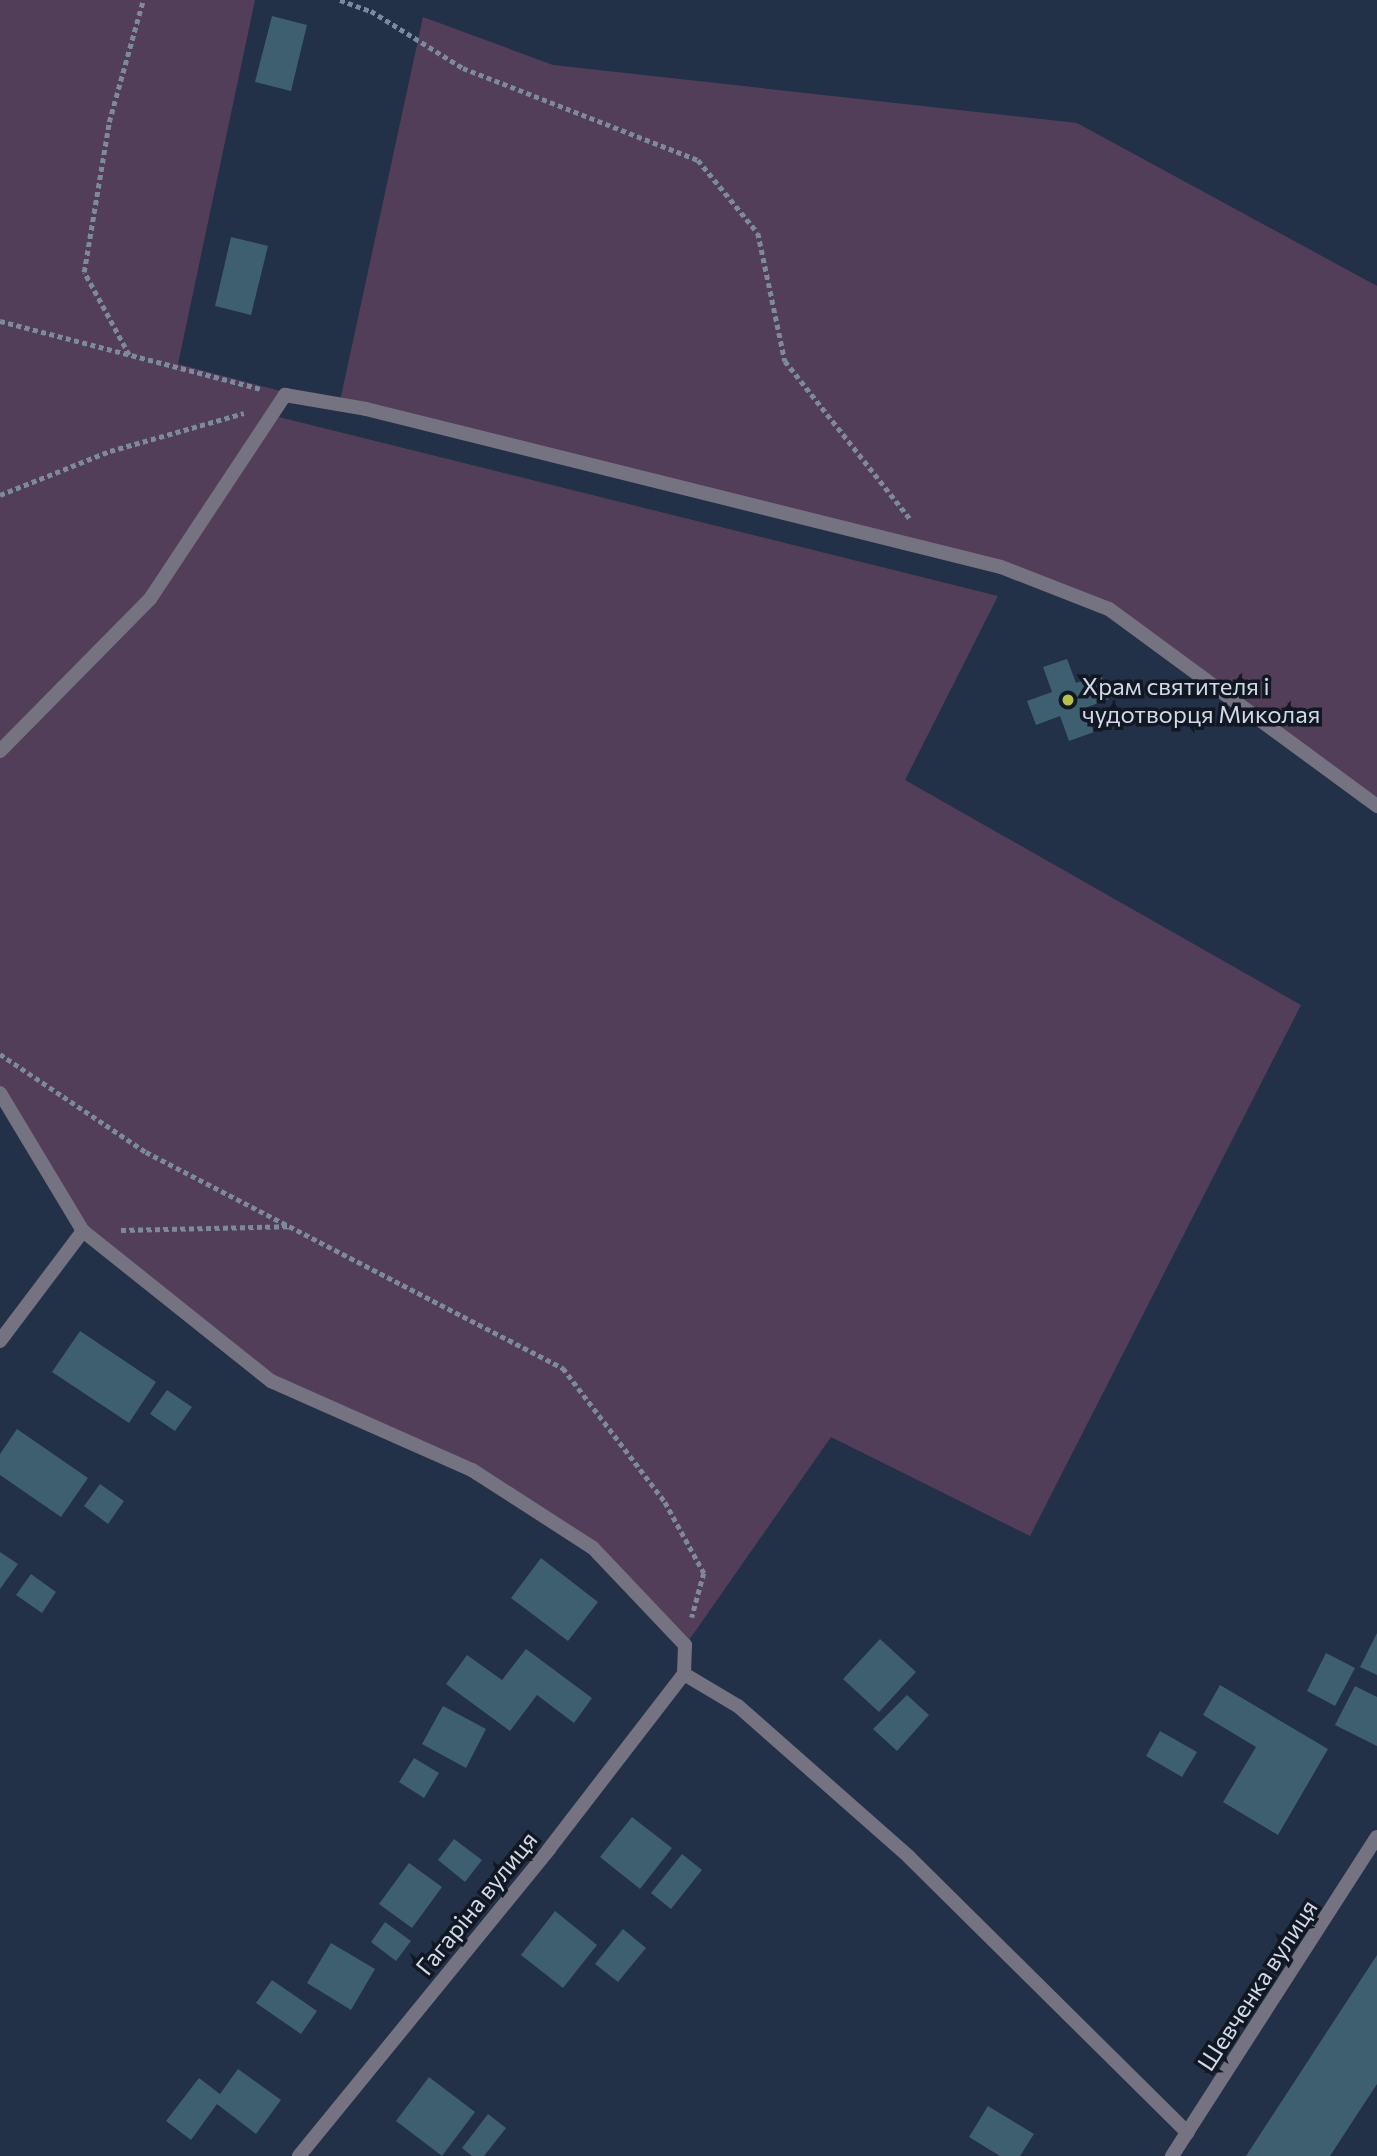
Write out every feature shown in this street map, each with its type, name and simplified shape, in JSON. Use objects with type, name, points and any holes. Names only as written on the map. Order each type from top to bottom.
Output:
[{"type":"street","points":[[0,751],[150,599],[285,395],[366,409],[1001,567],[1110,609],[1377,806]]},
{"type":"street","points":[[0,1093],[83,1231],[271,1381],[472,1470],[593,1548],[685,1645],[684,1674],[738,1706],[909,1857],[1188,2133]]},
{"type":"street","points":[[0,1341],[83,1231]]},
{"type":"street","name":"Гагаріна вулиця","points":[[299,2156],[549,1849],[684,1674]]},
{"type":"street","name":"Шевченка вулиця","points":[[1172,2156],[1377,1837]]},
{"type":"path","points":[[129,355],[85,272],[109,122],[143,0]]},
{"type":"path","points":[[340,0],[371,11],[463,68],[698,160],[758,233],[785,361],[934,549]]},
{"type":"path","points":[[0,321],[285,395]]},
{"type":"path","points":[[0,495],[110,451],[224,421],[285,395]]},
{"type":"path","points":[[0,1054],[146,1152],[563,1368],[665,1502],[704,1573],[685,1645]]},
{"type":"path","points":[[83,1231],[292,1226]]},
{"type":"shaded area","points":[[0,0],[255,0],[178,364],[284,392],[147,598],[0,746]]},
{"type":"shaded area","points":[[423,17],[553,65],[1077,123],[1377,286],[1377,803],[1111,607],[1001,565],[340,401]]},
{"type":"shaded area","points":[[275,416],[998,596],[905,780],[1301,1005],[1030,1536],[831,1437],[687,1643],[595,1546],[473,1468],[272,1379],[85,1229],[0,1088],[0,755],[152,601]]},
{"type":"building","points":[[272,16],[307,25],[291,91],[255,82]]},
{"type":"building","points":[[231,237],[268,246],[251,315],[215,306]]},
{"type":"building","name":"Храм святителя і чудотворця Миколая","points":[[1067,659],[1076,683],[1101,674],[1109,699],[1085,708],[1094,732],[1069,741],[1060,716],[1036,725],[1027,701],[1052,692],[1043,667]]},
{"type":"building","points":[[80,1331],[156,1382],[129,1423],[52,1372]]},
{"type":"building","points":[[167,1390],[192,1407],[175,1431],[150,1414]]},
{"type":"building","points":[[17,1429],[88,1478],[61,1517],[0,1475],[0,1454]]},
{"type":"building","points":[[100,1484],[124,1501],[108,1524],[84,1506]]},
{"type":"building","points":[[0,1552],[18,1564],[0,1589]]},
{"type":"building","points":[[541,1558],[598,1602],[568,1641],[511,1598]]},
{"type":"building","points":[[31,1574],[56,1592],[42,1613],[16,1595]]},
{"type":"building","points":[[1377,1633],[1377,1675],[1360,1667]]},
{"type":"building","points":[[880,1639],[916,1672],[879,1712],[843,1679]]},
{"type":"building","points":[[526,1649],[592,1698],[574,1723],[537,1695],[510,1731],[446,1684],[467,1655],[502,1680]]},
{"type":"building","points":[[1326,1653],[1355,1668],[1335,1706],[1307,1691]]},
{"type":"building","points":[[1220,1685],[1328,1749],[1278,1835],[1223,1802],[1256,1747],[1203,1715]]},
{"type":"building","points":[[1355,1686],[1377,1697],[1377,1746],[1335,1725]]},
{"type":"building","points":[[907,1695],[929,1715],[897,1751],[873,1729]]},
{"type":"building","points":[[443,1706],[486,1729],[466,1768],[422,1744]]},
{"type":"building","points":[[1160,1731],[1197,1752],[1182,1777],[1146,1756]]},
{"type":"building","points":[[414,1758],[439,1773],[424,1798],[399,1782]]},
{"type":"building","points":[[632,1817],[672,1848],[640,1889],[600,1857]]},
{"type":"building","points":[[454,1839],[482,1860],[465,1882],[438,1860]]},
{"type":"building","points":[[682,1854],[702,1870],[671,1909],[651,1893]]},
{"type":"building","points":[[409,1863],[442,1887],[412,1928],[379,1904]]},
{"type":"building","points":[[555,1911],[597,1945],[563,1988],[521,1955]]},
{"type":"building","points":[[385,1922],[411,1941],[396,1961],[371,1942]]},
{"type":"building","points":[[623,1929],[646,1948],[618,1982],[595,1964]]},
{"type":"building","points":[[331,1943],[375,1969],[351,2010],[307,1983]]},
{"type":"building","points":[[1377,1955],[1377,2084],[1330,2156],[1246,2156]]},
{"type":"building","points":[[272,1980],[317,2011],[301,2034],[256,2003]]},
{"type":"building","points":[[238,2069],[281,2100],[256,2134],[217,2104],[191,2140],[166,2121],[199,2078],[220,2094]]},
{"type":"building","points":[[429,2077],[475,2112],[442,2156],[396,2121]]},
{"type":"building","points":[[988,2106],[1034,2134],[1020,2156],[1000,2156],[969,2137]]},
{"type":"building","points":[[488,2114],[506,2128],[484,2156],[472,2156],[462,2148]]},
{"type":"place","name":"Храм святителя і чудотворця Миколая","points":[[1068,700]]}]
